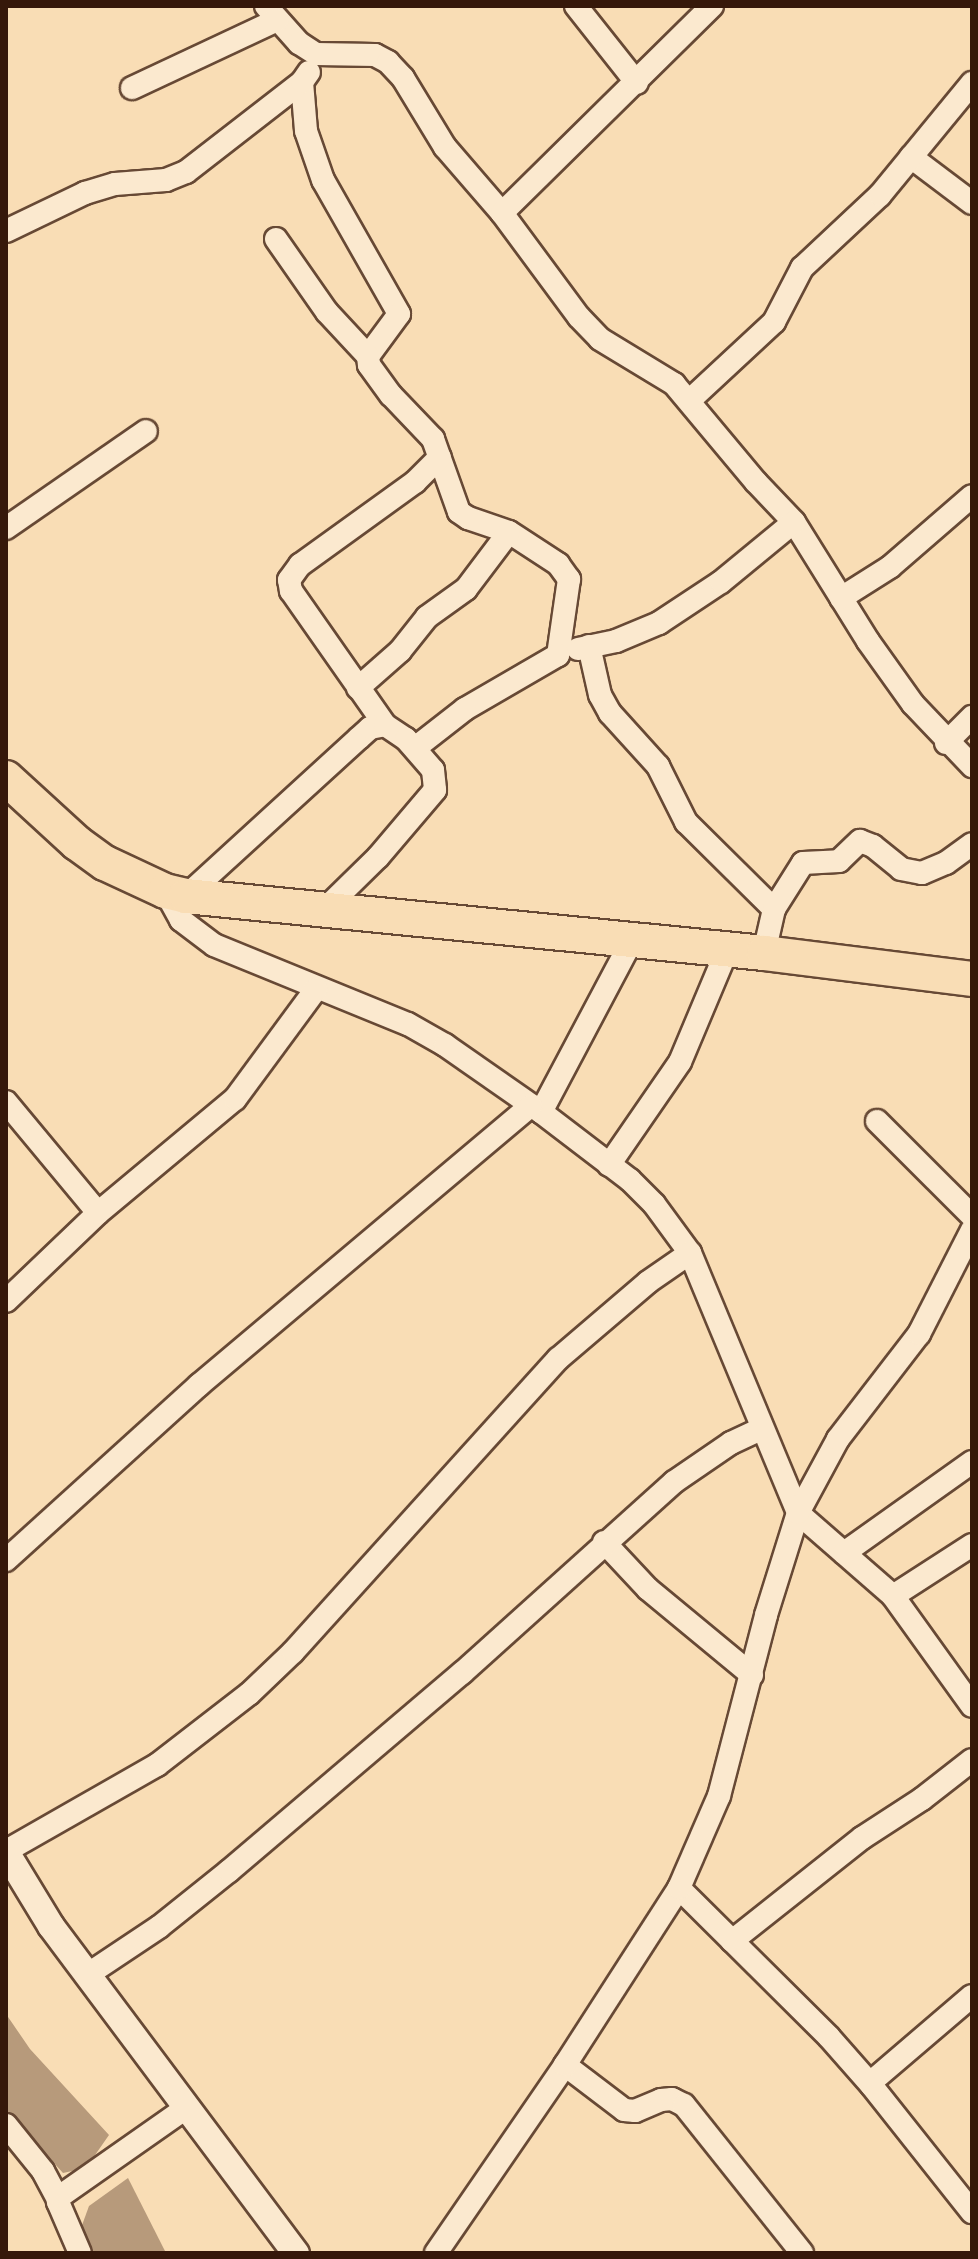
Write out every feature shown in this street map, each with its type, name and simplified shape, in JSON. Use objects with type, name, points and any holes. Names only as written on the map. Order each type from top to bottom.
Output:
[{"type":"main road","points":[[6,778],[86,850],[119,870],[176,893],[323,911],[764,953],[972,979]]},
{"type":"street","points":[[576,6],[637,83]]},
{"type":"street","points":[[502,213],[712,6]]},
{"type":"street","points":[[132,88],[272,13],[299,43],[316,54],[375,55],[388,62],[403,78],[445,147],[502,213],[579,317],[600,339],[674,384],[756,482],[794,522],[913,704],[946,743],[972,766]]},
{"type":"street","points":[[6,231],[85,193],[115,184],[166,180],[186,172],[302,82],[316,54]]},
{"type":"street","points":[[302,82],[306,131],[323,180],[399,314],[368,356]]},
{"type":"street","points":[[690,400],[774,322],[802,268],[880,195],[972,83]]},
{"type":"street","points":[[911,157],[972,203]]},
{"type":"street","points":[[276,239],[327,312],[368,356],[369,365],[380,381],[433,439],[459,512],[509,532],[558,564],[569,579],[558,655]]},
{"type":"street","points":[[6,528],[146,431]]},
{"type":"street","points":[[323,911],[378,857],[435,790],[433,770],[415,748],[385,725],[291,591],[289,580],[300,565],[415,482],[440,457]]},
{"type":"street","points":[[841,598],[890,567],[972,496]]},
{"type":"street","points":[[415,748],[465,709],[558,655],[616,641],[659,623],[721,582],[794,522]]},
{"type":"street","points":[[358,688],[400,651],[427,617],[466,589],[509,532]]},
{"type":"street","points":[[589,646],[600,695],[610,713],[658,766],[686,822],[774,909]]},
{"type":"street","points":[[946,743],[972,717]]},
{"type":"street","points":[[385,725],[370,728],[176,893],[181,920],[214,945],[408,1024],[536,1109],[654,1204],[690,1253],[798,1513],[893,1596],[972,1706]]},
{"type":"street","points":[[764,953],[774,909],[803,863],[839,861],[860,841],[910,873],[934,869],[972,844]]},
{"type":"street","points":[[6,1560],[188,1395],[536,1109],[631,942]]},
{"type":"street","points":[[609,1165],[680,1062],[727,950]]},
{"type":"street","points":[[6,1301],[98,1213],[235,1099],[316,989]]},
{"type":"street","points":[[6,1102],[98,1213]]},
{"type":"street","points":[[877,1121],[972,1216]]},
{"type":"street","points":[[436,2253],[565,2065],[679,1888],[719,1796],[766,1615],[798,1513],[838,1439],[926,1322],[972,1230]]},
{"type":"street","points":[[296,2253],[87,1975],[28,1893],[6,1851],[157,1765],[249,1694],[303,1641],[558,1359],[648,1282],[690,1253]]},
{"type":"street","points":[[87,1975],[159,1927],[229,1871],[462,1673],[604,1542],[700,1462],[761,1429]]},
{"type":"street","points":[[844,1553],[972,1462]]},
{"type":"street","points":[[604,1542],[648,1589],[752,1675]]},
{"type":"street","points":[[893,1596],[972,1545]]},
{"type":"street","points":[[732,1941],[862,1838],[922,1799],[972,1760]]},
{"type":"street","points":[[679,1888],[870,2083],[972,2212]]},
{"type":"street","points":[[870,2083],[972,1996]]},
{"type":"street","points":[[565,2065],[624,2110],[635,2111],[661,2100],[672,2099],[684,2105],[802,2253]]},
{"type":"street","points":[[58,2199],[186,2108]]},
{"type":"street","points":[[6,2125],[43,2171],[80,2253]]},
{"type":"shaded area","points":[[6,2014],[30,2049],[109,2135],[86,2168],[63,2173],[6,2110]]},
{"type":"shaded area","points":[[128,2178],[166,2253],[94,2253],[81,2228],[89,2206]]}]
